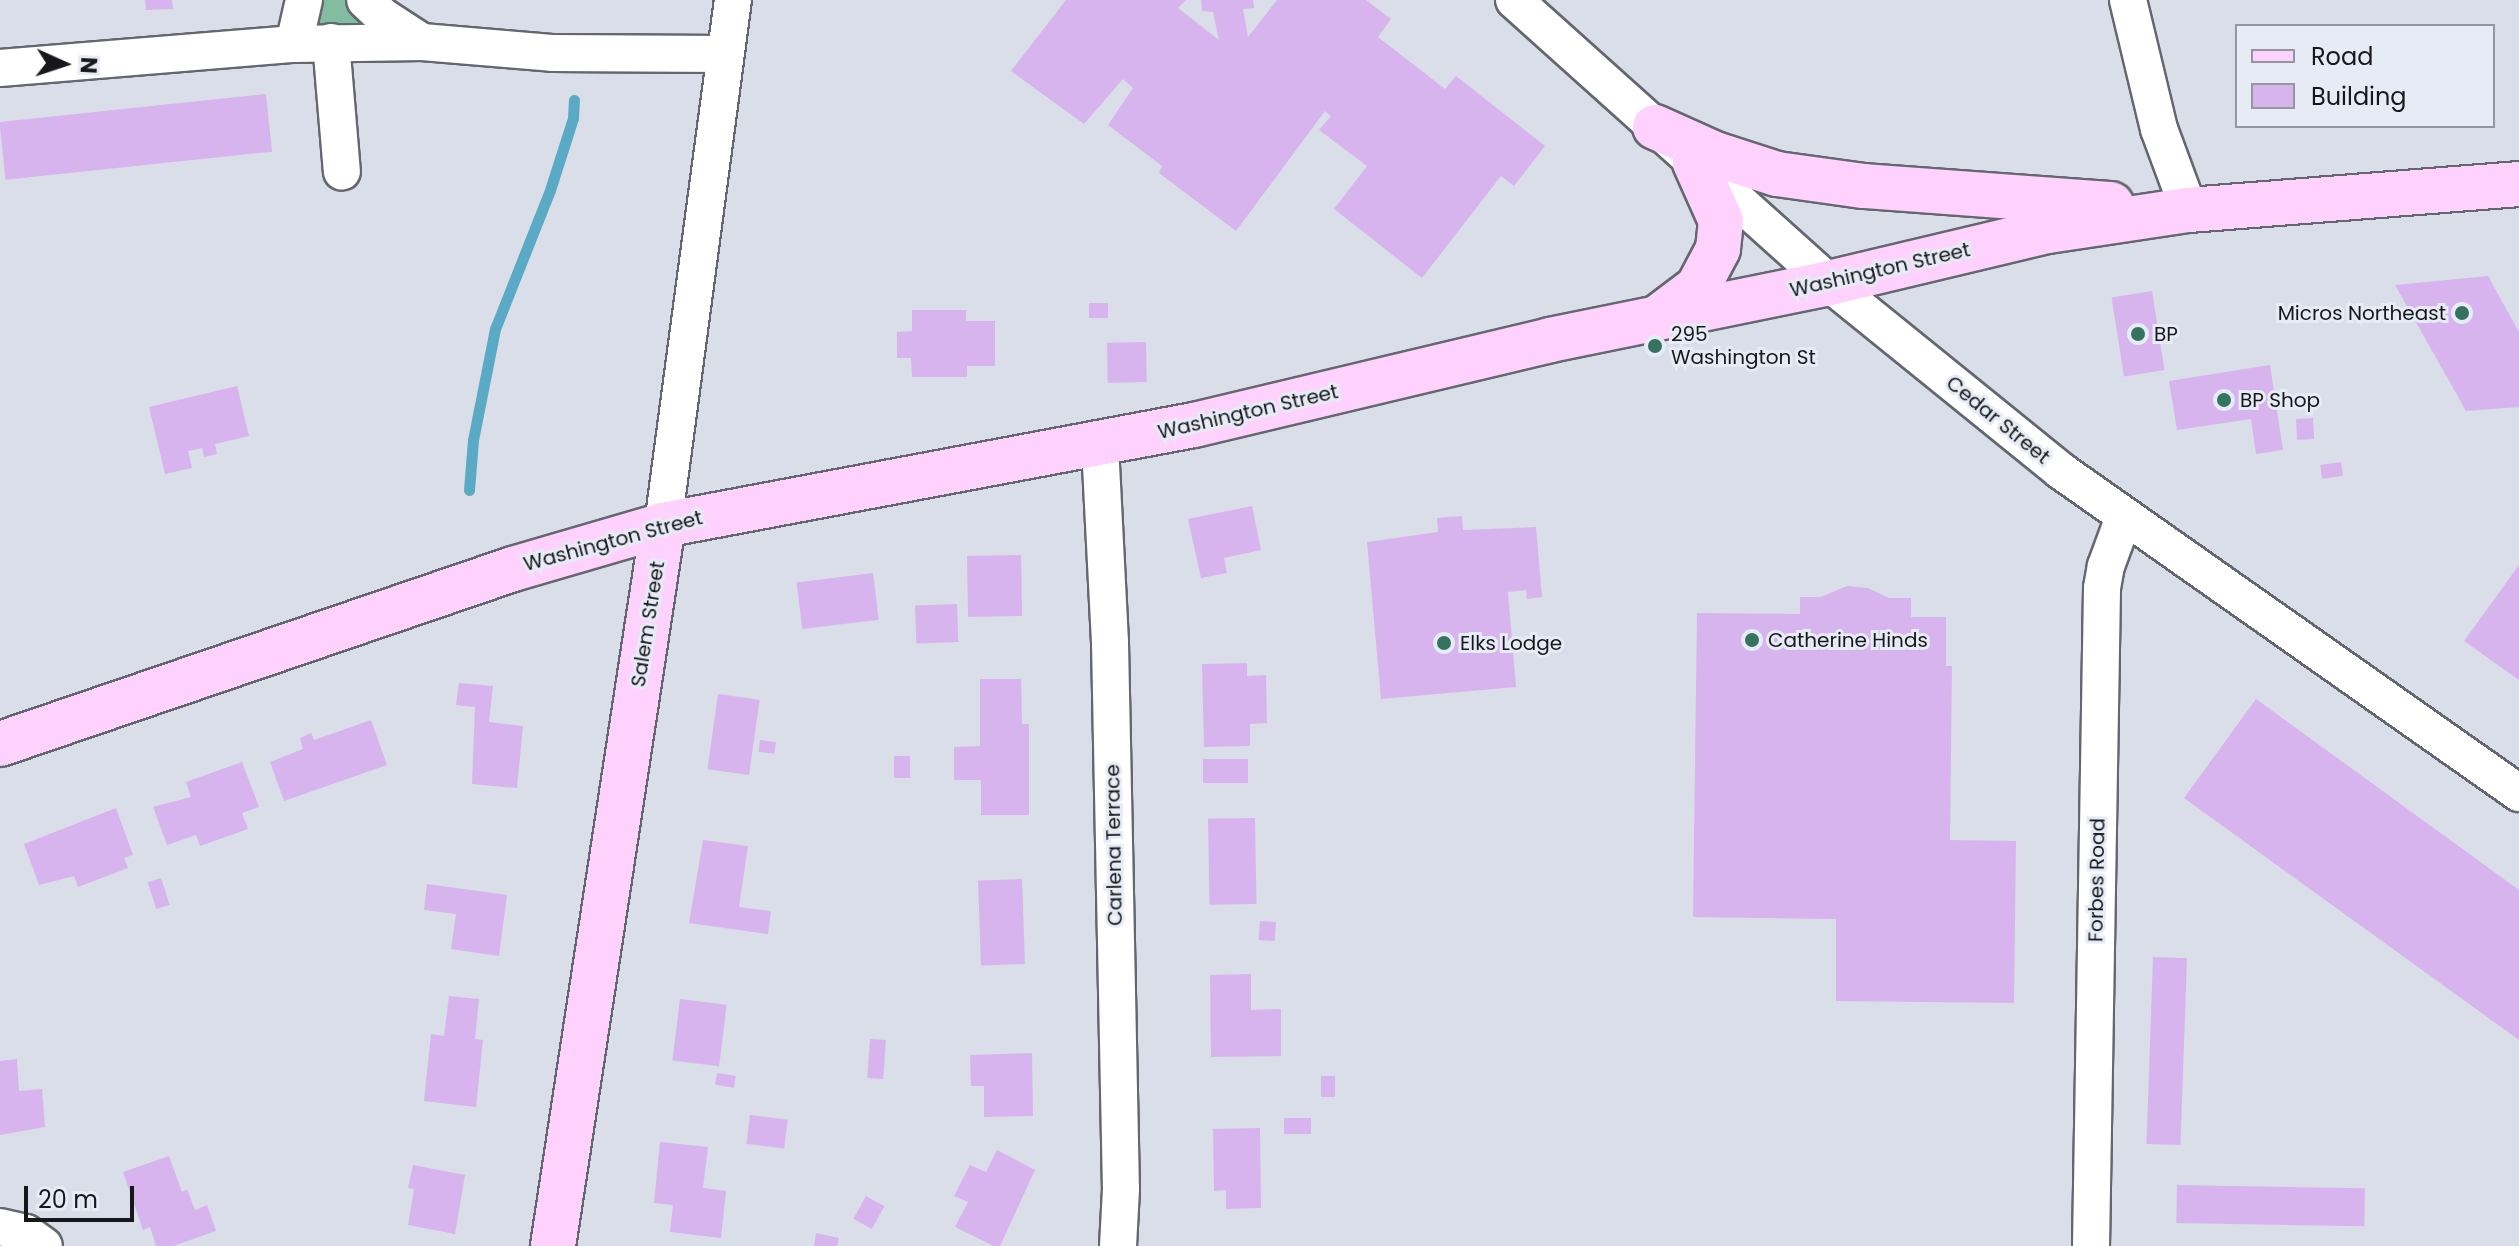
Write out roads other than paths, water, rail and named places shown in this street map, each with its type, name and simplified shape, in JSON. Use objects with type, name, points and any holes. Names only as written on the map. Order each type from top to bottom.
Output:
[{"type":"main road","points":[[1655,127],[1738,163],[1777,174],[1827,182],[2189,210]]},
{"type":"main road","points":[[1659,317],[1698,287],[1718,249],[1721,221],[1695,163]]},
{"type":"main road","name":"Washington Street","points":[[0,744],[498,574],[663,525],[1100,445],[1659,317],[1829,283],[2048,231],[2189,210],[2519,184]]},
{"type":"main road","name":"Salem Street","points":[[553,1246],[663,525]]},
{"type":"street","points":[[294,44],[304,0]]},
{"type":"street","points":[[365,0],[382,16],[422,42]]},
{"type":"street","name":"Salem Street","points":[[663,525],[733,0]]},
{"type":"street","name":"Cedar Street","points":[[1514,0],[1829,283],[2061,471],[2519,793]]},
{"type":"street","points":[[2128,0],[2159,129],[2189,210]]},
{"type":"street","points":[[331,42],[342,172]]},
{"type":"street","points":[[0,68],[331,42],[422,42],[552,53],[725,54]]},
{"type":"street","name":"Carlena Terrace","points":[[1100,445],[1110,643],[1121,1189],[1118,1246]]},
{"type":"street","name":"Forbes Road","points":[[2091,1246],[2102,588],[2106,566],[2124,517]]},
{"type":"street","points":[[0,1227],[40,1242]]},
{"type":"waterway","points":[[469,490],[473,440],[495,329],[550,190],[573,118],[574,100]]},
{"type":"place","name":"Micros Northeast","points":[[2462,313]]},
{"type":"place","name":"BP","points":[[2138,334]]},
{"type":"place","name":"295 Washington St","points":[[1655,346]]},
{"type":"place","name":"BP Shop","points":[[2224,400]]},
{"type":"place","name":"Catherine Hinds","points":[[1752,640]]},
{"type":"place","name":"Elks Lodge","points":[[1444,643]]}]
